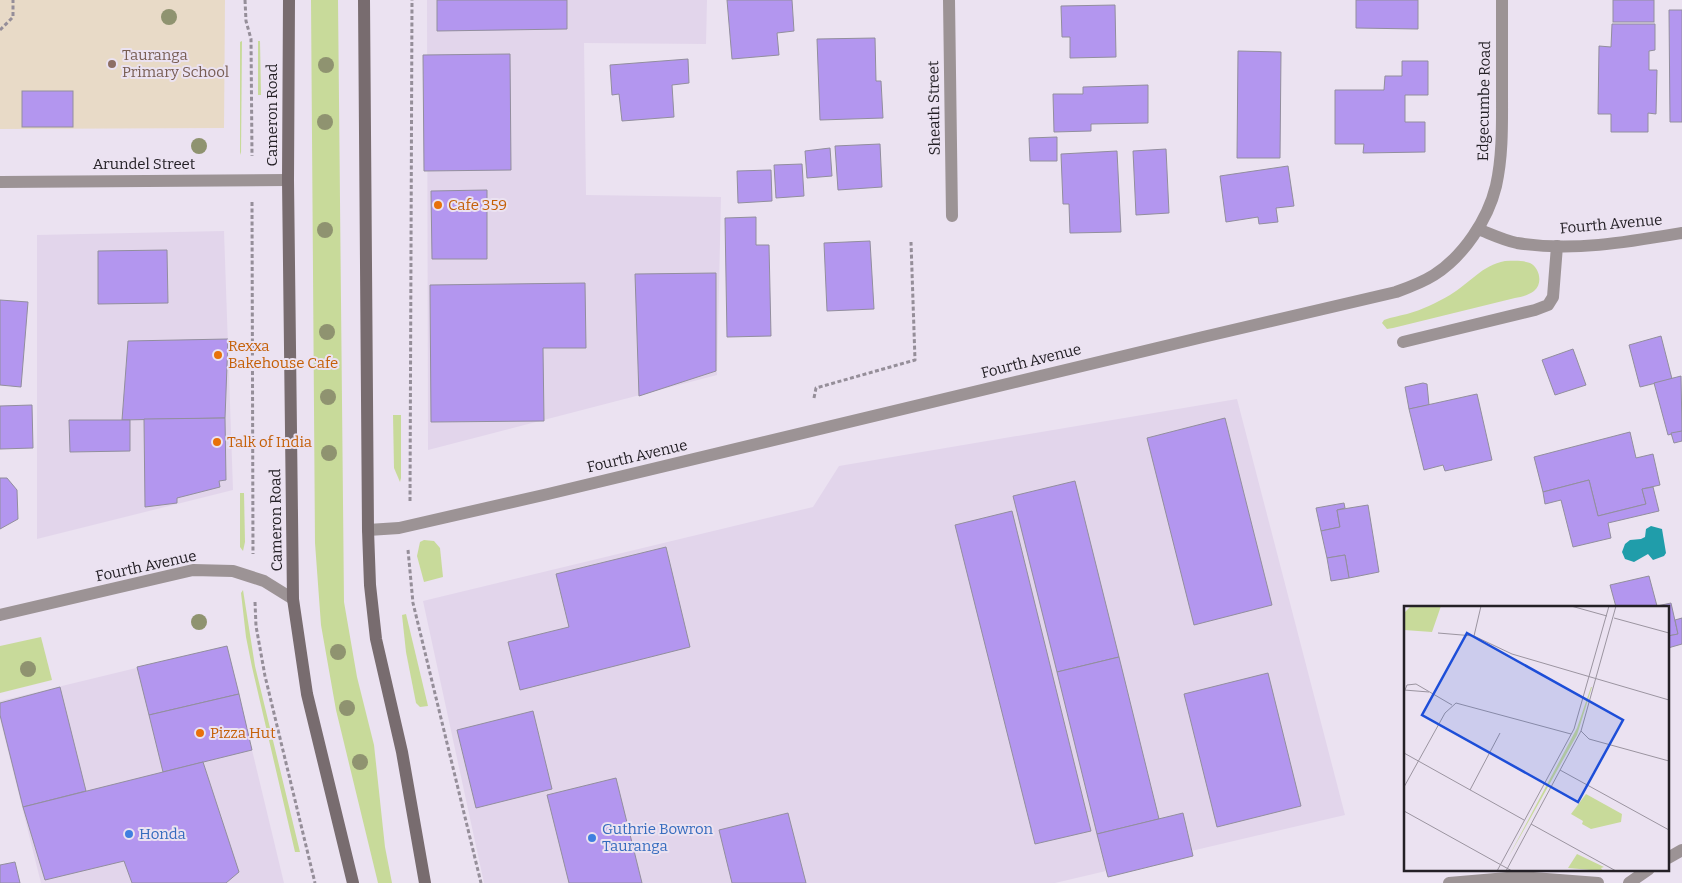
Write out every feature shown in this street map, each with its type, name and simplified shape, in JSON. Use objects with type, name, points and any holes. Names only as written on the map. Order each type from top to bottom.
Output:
[{"type":"main road","name":"Cameron Road","points":[[289,0],[288,180],[294,599],[307,694],[353,883]]},
{"type":"main road","points":[[364,0],[370,586],[376,639],[402,752],[425,883]]},
{"type":"street","name":"Sheath Street","points":[[949,0],[952,216]]},
{"type":"street","name":"Edgecumbe Road","points":[[1478,229],[1495,188],[1500,158],[1502,124],[1502,0]]},
{"type":"street","name":"Arundel Street","points":[[0,182],[288,180]]},
{"type":"street","name":"Fourth Avenue","points":[[368,530],[399,528],[548,494],[1396,292],[1436,274],[1455,257],[1478,229],[1503,239],[1558,246],[1612,243],[1682,233]]},
{"type":"street","points":[[1403,342],[1535,310],[1548,305],[1553,297],[1558,246]]},
{"type":"street","name":"Fourth Avenue","points":[[0,615],[193,570],[233,570],[264,581],[294,599]]},
{"type":"street","points":[[1670,857],[1682,850]]},
{"type":"street","points":[[1629,883],[1648,870]]},
{"type":"street","points":[[1449,883],[1519,877],[1598,883]]},
{"type":"path","points":[[0,30],[13,17],[13,0]]},
{"type":"path","points":[[246,0],[246,21],[251,39],[253,577],[256,626],[265,676],[315,883]]},
{"type":"path","points":[[410,494],[412,0]]},
{"type":"path","points":[[814,398],[816,388],[915,360],[911,242]]},
{"type":"path","points":[[408,547],[412,603],[481,883]]},
{"type":"shaded area","name":"Tauranga Primary School","points":[[0,0],[225,0],[224,128],[0,129]]},
{"type":"shaded area","points":[[427,0],[707,0],[706,44],[584,43],[586,195],[721,197],[717,375],[428,450]]},
{"type":"shaded area","points":[[224,231],[233,490],[37,539],[37,235]]},
{"type":"shaded area","points":[[1237,399],[1345,815],[1055,883],[484,883],[423,601],[813,507],[839,466]]},
{"type":"shaded area","points":[[227,646],[284,883],[41,883],[0,719],[0,701]]},
{"type":"green space","points":[[311,0],[338,0],[344,602],[357,677],[374,745],[385,847],[392,883],[378,883],[336,710],[321,625],[315,543]]},
{"type":"green space","points":[[242,41],[241,155],[240,42]]},
{"type":"green space","points":[[258,41],[260,41],[261,95],[258,95]]},
{"type":"green space","points":[[1505,261],[1524,261],[1533,265],[1539,276],[1537,288],[1522,296],[1393,328],[1387,329],[1382,323],[1384,320],[1424,308],[1450,295],[1489,266]]},
{"type":"green space","points":[[393,415],[401,415],[400,482],[394,468]]},
{"type":"green space","points":[[240,493],[244,493],[245,542],[243,551],[240,547]]},
{"type":"green space","points":[[424,540],[434,541],[440,548],[443,577],[424,582],[417,556],[420,542]]},
{"type":"green space","points":[[243,590],[255,666],[300,852],[295,852],[252,667],[246,637],[241,593]]},
{"type":"green space","points":[[406,614],[428,706],[420,707],[416,703],[406,652],[402,615]]},
{"type":"green space","points":[[41,637],[52,680],[0,693],[0,646]]},
{"type":"water","points":[[1651,526],[1662,529],[1666,553],[1664,556],[1653,560],[1648,554],[1634,562],[1625,559],[1622,552],[1625,544],[1630,540],[1645,537],[1646,529]]},
{"type":"building","points":[[437,0],[567,0],[567,29],[437,31]]},
{"type":"building","points":[[727,0],[792,0],[794,31],[777,33],[779,55],[732,59]]},
{"type":"building","points":[[1356,0],[1418,0],[1418,29],[1356,28]]},
{"type":"building","points":[[1613,0],[1654,0],[1654,22],[1613,22]]},
{"type":"building","points":[[1115,5],[1116,57],[1070,58],[1070,37],[1062,37],[1061,6]]},
{"type":"building","points":[[1669,10],[1682,10],[1682,122],[1670,122]]},
{"type":"building","points":[[1612,24],[1655,24],[1655,50],[1649,51],[1649,70],[1657,70],[1656,114],[1648,113],[1648,132],[1611,132],[1611,114],[1598,114],[1599,46],[1611,47]]},
{"type":"building","points":[[875,38],[876,81],[881,81],[883,118],[820,120],[817,39]]},
{"type":"building","points":[[1238,51],[1281,52],[1280,158],[1237,158]]},
{"type":"building","points":[[510,54],[511,170],[424,171],[423,55]]},
{"type":"building","points":[[688,59],[689,83],[672,85],[674,117],[622,121],[619,94],[612,95],[610,65]]},
{"type":"building","points":[[1402,61],[1428,61],[1428,95],[1405,95],[1405,122],[1425,122],[1425,152],[1363,153],[1364,144],[1335,144],[1335,90],[1384,90],[1385,76],[1402,76]]},
{"type":"building","points":[[1148,85],[1148,123],[1091,124],[1091,131],[1054,132],[1053,94],[1083,94],[1083,87]]},
{"type":"building","points":[[22,91],[73,91],[73,127],[22,127]]},
{"type":"building","points":[[1057,137],[1057,161],[1030,161],[1029,138]]},
{"type":"building","points":[[880,144],[882,187],[838,190],[835,146]]},
{"type":"building","points":[[830,148],[832,176],[807,178],[805,151]]},
{"type":"building","points":[[1166,149],[1169,213],[1136,215],[1133,151]]},
{"type":"building","points":[[1117,151],[1121,232],[1070,233],[1069,204],[1063,204],[1061,154]]},
{"type":"building","points":[[802,164],[804,196],[776,198],[774,165]]},
{"type":"building","points":[[1288,166],[1294,206],[1276,208],[1278,222],[1259,224],[1258,217],[1226,222],[1220,176]]},
{"type":"building","points":[[771,170],[772,201],[738,203],[737,171]]},
{"type":"building","points":[[487,190],[487,259],[432,259],[431,191]]},
{"type":"building","points":[[756,217],[756,245],[769,245],[771,336],[727,337],[725,218]]},
{"type":"building","points":[[870,241],[874,309],[827,311],[824,243]]},
{"type":"building","points":[[167,250],[168,303],[98,304],[98,251]]},
{"type":"building","points":[[716,273],[716,371],[639,396],[635,274]]},
{"type":"building","points":[[585,283],[586,348],[543,348],[544,421],[431,422],[430,285]]},
{"type":"building","points":[[0,300],[28,302],[21,387],[0,385]]},
{"type":"building","points":[[1661,336],[1672,379],[1640,387],[1629,345]]},
{"type":"building","points":[[228,339],[225,418],[122,420],[128,341]]},
{"type":"building","points":[[1573,349],[1586,385],[1555,395],[1542,360]]},
{"type":"building","points":[[1681,376],[1682,431],[1668,435],[1654,383]]},
{"type":"building","points":[[1423,383],[1427,384],[1429,405],[1409,409],[1405,387]]},
{"type":"building","points":[[1477,394],[1492,460],[1445,471],[1443,465],[1424,470],[1409,409]]},
{"type":"building","points":[[32,405],[33,448],[0,449],[0,406]]},
{"type":"building","points":[[225,418],[226,480],[219,481],[220,487],[177,498],[177,503],[145,507],[144,419]]},
{"type":"building","points":[[1225,418],[1272,605],[1194,625],[1147,438]]},
{"type":"building","points":[[69,420],[130,420],[130,451],[70,452]]},
{"type":"building","points":[[1682,431],[1682,441],[1674,443],[1671,433]]},
{"type":"building","points":[[1630,432],[1636,458],[1653,454],[1660,485],[1642,489],[1646,504],[1598,516],[1589,480],[1543,492],[1534,457]]},
{"type":"building","points":[[0,478],[7,478],[17,490],[18,519],[0,529]]},
{"type":"building","points":[[1589,480],[1598,516],[1646,504],[1642,489],[1653,487],[1659,511],[1608,523],[1611,538],[1573,547],[1561,500],[1545,504],[1543,492]]},
{"type":"building","points":[[1075,481],[1119,657],[1057,672],[1013,496]]},
{"type":"building","points":[[1344,503],[1345,508],[1337,510],[1340,527],[1321,531],[1316,508]]},
{"type":"building","points":[[1368,505],[1379,572],[1349,578],[1345,555],[1327,558],[1321,531],[1340,527],[1337,510]]},
{"type":"building","points":[[1012,511],[1091,831],[1035,844],[955,525]]},
{"type":"building","points":[[666,547],[690,647],[520,690],[508,642],[569,627],[556,574]]},
{"type":"building","points":[[1345,555],[1349,578],[1331,581],[1327,558]]},
{"type":"building","points":[[1649,576],[1657,606],[1616,606],[1610,585]]},
{"type":"building","points":[[1671,603],[1678,634],[1670,636],[1670,606],[1657,606]]},
{"type":"building","points":[[1682,618],[1682,644],[1670,647],[1670,636],[1678,634],[1675,620]]},
{"type":"building","points":[[227,646],[239,694],[149,715],[137,667]]},
{"type":"building","points":[[1119,657],[1159,819],[1097,834],[1057,672]]},
{"type":"building","points":[[1268,673],[1301,806],[1217,827],[1184,694]]},
{"type":"building","points":[[60,687],[86,791],[23,807],[0,715],[0,703]]},
{"type":"building","name":"Pizza Hut","points":[[239,694],[252,750],[163,772],[149,715]]},
{"type":"building","points":[[533,711],[552,789],[476,808],[457,730]]},
{"type":"building","name":"Honda","points":[[203,762],[239,872],[226,883],[132,883],[124,861],[45,880],[23,807]]},
{"type":"building","points":[[616,778],[642,883],[569,883],[547,795]]},
{"type":"building","points":[[788,813],[806,883],[732,883],[719,830]]},
{"type":"building","points":[[1183,813],[1193,856],[1108,877],[1097,834]]},
{"type":"building","points":[[15,862],[20,883],[0,883],[0,865]]},
{"type":"place","name":"Tauranga Primary School","points":[[112,64]]},
{"type":"place","name":"Cafe 359","points":[[438,205]]},
{"type":"place","name":"Rexxa Bakehouse Cafe","points":[[218,355]]},
{"type":"place","name":"Talk of India","points":[[217,442]]},
{"type":"place","name":"Pizza Hut","points":[[200,733]]},
{"type":"place","name":"Honda","points":[[129,834]]},
{"type":"place","name":"Guthrie Bowron Tauranga","points":[[592,838]]}]
